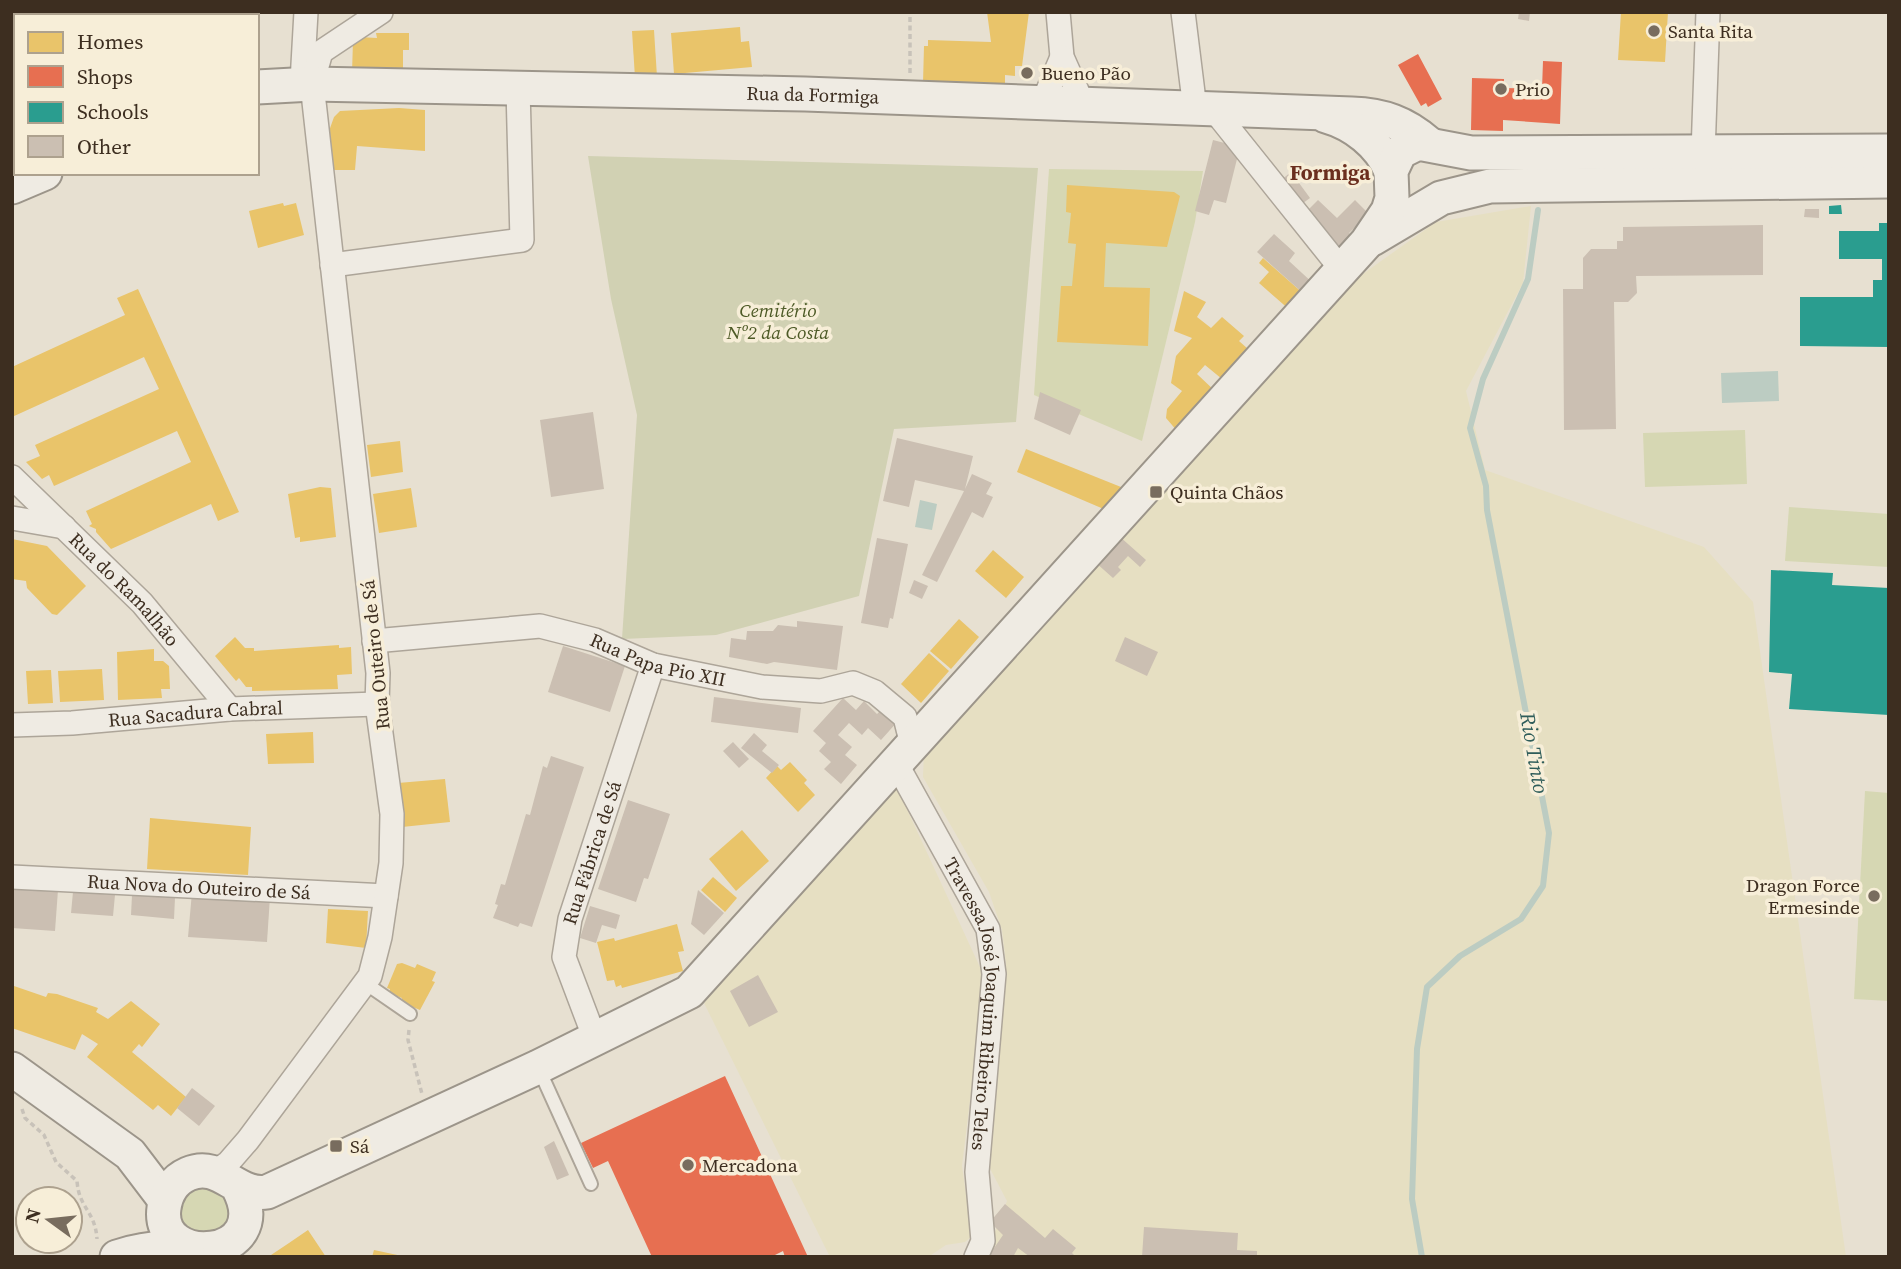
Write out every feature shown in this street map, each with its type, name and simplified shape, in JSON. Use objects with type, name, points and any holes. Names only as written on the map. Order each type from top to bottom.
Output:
[{"type":"main road","name":"Rua da Formiga","points":[[259,88],[307,84],[657,90],[1082,102],[1374,115],[1399,122],[1433,145]]},
{"type":"main road","name":"Rua da Formiga","points":[[1314,113],[1351,127],[1368,139],[1386,159],[1392,176]]},
{"type":"main road","points":[[109,1254],[141,1235],[164,1206],[176,1182],[231,1204],[275,1188],[538,1067],[689,992],[1367,242],[1388,211],[1392,176],[1400,152],[1408,146],[1433,145],[1471,153],[1607,163],[1703,153],[1889,151]]},
{"type":"main road","points":[[1367,242],[1437,200],[1452,181],[1453,171],[1445,153],[1433,145]]},
{"type":"main road","points":[[12,187],[40,175]]},
{"type":"main road","points":[[1392,176],[1403,198],[1413,203],[1437,200],[1490,186],[1889,181]]},
{"type":"main road","points":[[12,1069],[130,1154],[166,1168],[231,1204]]},
{"type":"main road","points":[[130,1154],[164,1206],[168,1232],[202,1253]]},
{"type":"main road","points":[[109,1254],[168,1247],[202,1253],[226,1248],[231,1204]]},
{"type":"street","points":[[306,12],[307,84]]},
{"type":"street","points":[[307,84],[321,52],[382,12]]},
{"type":"street","points":[[1058,12],[1062,57],[1082,102]]},
{"type":"street","points":[[1183,12],[1205,109],[1342,271]]},
{"type":"street","points":[[1636,184],[1661,172],[1687,172],[1702,162],[1707,12]]},
{"type":"street","points":[[1043,102],[1062,57]]},
{"type":"street","name":"Rua Outeiro de Sá","points":[[231,1204],[228,1163],[370,976],[380,936],[391,863],[392,814],[377,704],[374,641],[332,265],[307,84]]},
{"type":"street","points":[[332,265],[522,240],[518,89]]},
{"type":"street","points":[[1703,153],[1711,168],[1747,171],[1769,182]]},
{"type":"street","name":"Rua do Ramalhão","points":[[12,477],[142,603],[230,709]]},
{"type":"street","points":[[12,519],[64,527]]},
{"type":"street","name":"Rua Papa Pio XII","points":[[374,641],[540,626],[595,640],[653,665],[762,687],[821,691],[853,683],[875,692],[905,717],[904,754]]},
{"type":"street","name":"Rua Fábrica de Sá","points":[[595,1039],[564,957],[570,919],[653,665]]},
{"type":"street","name":"Rua Sacadura Cabral","points":[[12,725],[72,723],[230,709],[377,704]]},
{"type":"street","name":"Travessa José Joaquim Ribeiro Teles","points":[[904,754],[988,929],[994,974],[977,1172],[983,1241],[976,1257]]},
{"type":"street","name":"Rua Nova do Outeiro de Sá","points":[[12,877],[386,896]]},
{"type":"lane","points":[[1547,184],[1572,173],[1607,163]]},
{"type":"lane","points":[[365,983],[410,1014]]},
{"type":"lane","points":[[538,1067],[591,1184]]},
{"type":"path","points":[[909,99],[910,12]]},
{"type":"path","points":[[410,1014],[408,1040],[426,1106],[442,1099],[447,1110]]},
{"type":"path","points":[[22,1106],[25,1118],[44,1135],[56,1162],[76,1181],[78,1198],[96,1221],[109,1254]]},
{"type":"shaded area","points":[[1531,206],[1523,283],[1466,391],[1485,470],[1704,547],[1753,602],[1846,1257],[985,1257],[1007,1201],[985,1159],[1006,965],[1002,930],[989,892],[923,777],[924,752],[1353,281],[1436,222]]},
{"type":"shaded area","points":[[1778,371],[1779,401],[1722,403],[1721,373]]},
{"type":"shaded area","points":[[920,500],[937,504],[932,530],[915,527]]},
{"type":"shaded area","points":[[892,790],[898,790],[985,978],[962,1166],[972,1236],[965,1242],[946,1245],[928,1257],[830,1257],[704,1003]]},
{"type":"green space","name":"Cemitério Nº2 da Costa","points":[[588,156],[1038,168],[1016,422],[894,429],[859,596],[716,635],[622,639],[637,415],[611,299]]},
{"type":"green space","points":[[1049,169],[1203,171],[1195,222],[1142,441],[1034,395]]},
{"type":"green space","points":[[1745,430],[1747,484],[1645,487],[1643,433]]},
{"type":"green space","points":[[1789,507],[1889,514],[1889,567],[1785,561]]},
{"type":"green space","name":"Dragon Force Ermesinde","points":[[1865,791],[1889,793],[1889,1001],[1854,999]]},
{"type":"green space","points":[[192,1184],[221,1186],[234,1212],[212,1240],[179,1226],[178,1199]]},
{"type":"building: Homes","points":[[987,12],[1029,12],[1022,66],[1015,66],[1015,76],[1005,75],[1005,86],[923,83],[924,46],[928,46],[928,40],[991,42]]},
{"type":"building: Homes","points":[[1621,12],[1668,12],[1665,62],[1618,60]]},
{"type":"building: Homes","points":[[740,27],[741,42],[749,41],[752,67],[674,74],[671,33]]},
{"type":"building: Homes","points":[[654,30],[657,77],[635,78],[632,31]]},
{"type":"building: Homes","points":[[376,33],[409,33],[409,50],[403,50],[403,73],[352,73],[353,41],[359,37],[377,38]]},
{"type":"building: Homes","points":[[399,108],[425,110],[425,151],[357,146],[355,170],[332,170],[329,131],[334,117],[340,111]]},
{"type":"building: Homes","points":[[1067,185],[1174,192],[1180,196],[1167,247],[1106,243],[1104,287],[1150,288],[1148,346],[1057,342],[1061,286],[1072,286],[1076,244],[1068,243],[1071,213],[1066,212]]},
{"type":"building: Homes","points":[[283,203],[284,206],[296,203],[304,235],[258,248],[249,211]]},
{"type":"building: Homes","points":[[1263,258],[1305,295],[1291,311],[1259,283],[1269,272],[1259,263]]},
{"type":"building: Homes","points":[[138,289],[239,512],[218,521],[211,504],[111,549],[96,529],[89,526],[92,524],[86,511],[191,462],[177,431],[54,486],[49,475],[42,479],[26,462],[40,456],[35,445],[159,389],[144,357],[12,417],[12,367],[125,315],[117,298]]},
{"type":"building: Homes","points":[[1184,291],[1206,302],[1197,317],[1211,328],[1222,317],[1244,336],[1239,341],[1248,349],[1222,379],[1205,365],[1197,374],[1216,392],[1178,432],[1166,418],[1167,409],[1182,391],[1171,383],[1176,356],[1192,338],[1174,331]]},
{"type":"building: Homes","points":[[400,441],[403,472],[371,477],[367,445]]},
{"type":"building: Homes","points":[[1026,449],[1126,489],[1106,510],[1017,472]]},
{"type":"building: Homes","points":[[320,487],[331,488],[336,537],[300,542],[300,537],[295,538],[288,494]]},
{"type":"building: Homes","points":[[411,488],[417,527],[379,533],[373,494]]},
{"type":"building: Homes","points":[[12,539],[47,546],[86,586],[57,615],[52,614],[27,588],[26,581],[12,579]]},
{"type":"building: Homes","points":[[993,550],[1024,577],[1006,598],[975,571]]},
{"type":"building: Homes","points":[[959,619],[979,637],[951,669],[930,651]]},
{"type":"building: Homes","points":[[235,637],[245,648],[254,648],[254,651],[339,645],[339,648],[351,647],[352,674],[337,675],[338,689],[252,691],[252,687],[246,687],[239,678],[236,681],[215,656]]},
{"type":"building: Homes","points":[[154,649],[154,661],[163,661],[169,666],[170,689],[161,689],[162,698],[118,700],[117,652]]},
{"type":"building: Homes","points":[[929,653],[949,671],[921,703],[901,684]]},
{"type":"building: Homes","points":[[102,669],[104,700],[60,702],[58,671]]},
{"type":"building: Homes","points":[[51,670],[53,703],[28,704],[26,671]]},
{"type":"building: Homes","points":[[313,732],[314,763],[268,764],[266,734]]},
{"type":"building: Homes","points":[[790,762],[807,780],[804,783],[815,795],[798,812],[766,778],[777,766],[781,770]]},
{"type":"building: Homes","points":[[445,779],[450,822],[402,827],[398,783]]},
{"type":"building: Homes","points":[[150,818],[251,827],[248,875],[147,869]]},
{"type":"building: Homes","points":[[742,830],[769,861],[736,891],[709,859]]},
{"type":"building: Homes","points":[[713,877],[737,898],[725,912],[701,890]]},
{"type":"building: Homes","points":[[328,909],[368,911],[366,948],[326,943]]},
{"type":"building: Homes","points":[[677,924],[684,951],[678,952],[683,971],[622,988],[621,985],[616,987],[614,980],[607,981],[597,942],[614,938],[615,941]]},
{"type":"building: Homes","points":[[397,964],[415,968],[417,964],[436,972],[432,981],[435,982],[420,1010],[401,1002],[402,998],[389,993],[390,989],[387,988]]},
{"type":"building: Homes","points":[[14,986],[46,997],[48,993],[57,994],[98,1008],[96,1012],[108,1019],[131,1001],[160,1024],[142,1047],[139,1044],[132,1052],[186,1097],[171,1116],[158,1105],[153,1110],[87,1057],[98,1044],[82,1034],[75,1050],[12,1028]]},
{"type":"building: Homes","points":[[308,1230],[326,1257],[268,1257],[289,1243]]},
{"type":"building: Homes","points":[[374,1250],[402,1256],[402,1257],[372,1257]]},
{"type":"building: Shops","points":[[1418,54],[1442,99],[1428,107],[1426,103],[1421,106],[1398,65]]},
{"type":"building: Shops","points":[[1543,61],[1562,62],[1560,124],[1503,120],[1503,131],[1471,130],[1472,78],[1504,79],[1504,88],[1542,89]]},
{"type":"building: Shops","name":"Mercadona","points":[[725,1076],[808,1257],[785,1257],[783,1251],[771,1257],[652,1257],[608,1161],[593,1168],[581,1143]]},
{"type":"building: Schools","points":[[1841,205],[1842,214],[1829,214],[1829,206]]},
{"type":"building: Schools","points":[[1879,223],[1889,223],[1889,347],[1800,346],[1800,297],[1873,297],[1873,280],[1882,280],[1882,259],[1839,259],[1839,231],[1879,231]]},
{"type":"building: Schools","points":[[1771,570],[1833,573],[1832,585],[1889,588],[1889,715],[1789,709],[1792,674],[1769,672]]},
{"type":"building: Other","points":[[1519,12],[1530,12],[1529,21],[1518,19]]},
{"type":"building: Other","points":[[1213,140],[1240,147],[1226,203],[1214,200],[1209,215],[1195,211]]},
{"type":"building: Other","points":[[1291,172],[1310,198],[1299,206],[1280,181]]},
{"type":"building: Other","points":[[1318,200],[1337,218],[1355,200],[1369,214],[1349,233],[1355,239],[1340,254],[1302,216]]},
{"type":"building: Other","points":[[1805,209],[1819,209],[1819,218],[1804,217]]},
{"type":"building: Other","points":[[1763,225],[1763,275],[1636,276],[1637,293],[1628,302],[1614,302],[1616,429],[1564,430],[1563,289],[1583,289],[1583,258],[1591,249],[1617,249],[1617,241],[1623,241],[1623,227]]},
{"type":"building: Other","points":[[1274,234],[1295,253],[1289,261],[1315,285],[1305,295],[1257,252]]},
{"type":"building: Other","points":[[1040,392],[1081,410],[1070,435],[1034,419]]},
{"type":"building: Other","points":[[593,412],[604,489],[551,497],[540,420]]},
{"type":"building: Other","points":[[897,438],[973,456],[965,489],[972,474],[992,483],[986,494],[993,497],[983,518],[972,512],[937,582],[922,575],[964,491],[915,480],[909,507],[883,501]]},
{"type":"building: Other","points":[[1119,536],[1146,560],[1140,567],[1128,556],[1118,567],[1121,570],[1113,578],[1095,562]]},
{"type":"building: Other","points":[[877,538],[908,544],[893,619],[890,618],[888,628],[861,623]]},
{"type":"building: Other","points":[[914,580],[928,586],[922,599],[909,593]]},
{"type":"building: Other","points":[[797,621],[843,626],[837,670],[774,662],[767,664],[729,657],[731,638],[746,640],[747,631],[773,631],[778,625],[797,627]]},
{"type":"building: Other","points":[[1125,637],[1158,652],[1147,676],[1115,661]]},
{"type":"building: Other","points":[[563,646],[625,666],[610,712],[548,692]]},
{"type":"building: Other","points":[[714,697],[801,708],[798,733],[711,722]]},
{"type":"building: Other","points":[[843,698],[856,710],[864,701],[877,714],[883,708],[898,721],[881,740],[868,728],[862,735],[849,723],[838,735],[852,747],[845,755],[857,765],[841,784],[824,769],[831,762],[819,751],[826,743],[813,731]]},
{"type":"building: Other","points":[[754,733],[767,745],[762,751],[779,765],[772,773],[741,748]]},
{"type":"building: Other","points":[[733,742],[749,759],[739,768],[723,751]]},
{"type":"building: Other","points":[[551,756],[584,767],[532,927],[520,923],[518,927],[493,918],[498,905],[495,904],[501,884],[505,885],[526,814],[530,815],[543,766],[547,768]]},
{"type":"building: Other","points":[[628,800],[670,814],[648,879],[644,878],[636,902],[598,889]]},
{"type":"building: Other","points":[[12,887],[58,890],[55,931],[12,928]]},
{"type":"building: Other","points":[[698,890],[724,913],[704,935],[691,924]]},
{"type":"building: Other","points":[[73,892],[115,895],[113,916],[71,913]]},
{"type":"building: Other","points":[[192,892],[270,897],[267,942],[188,937]]},
{"type":"building: Other","points":[[132,895],[175,898],[174,919],[131,915]]},
{"type":"building: Other","points":[[590,906],[620,915],[616,929],[602,925],[596,943],[580,938]]},
{"type":"building: Other","points":[[758,975],[778,1012],[749,1027],[730,991]]},
{"type":"building: Other","points":[[192,1088],[215,1106],[199,1126],[177,1108]]},
{"type":"building: Other","points":[[554,1141],[569,1175],[557,1180],[544,1147]]},
{"type":"building: Other","points":[[1005,1204],[1045,1238],[1053,1229],[1076,1248],[1072,1253],[1076,1257],[1030,1257],[1018,1248],[1013,1257],[988,1257],[1003,1235],[990,1222]]},
{"type":"building: Other","points":[[1144,1227],[1238,1233],[1237,1250],[1257,1251],[1257,1257],[1142,1257]]},
{"type":"waterway","name":"Rio Tinto","points":[[1422,1257],[1412,1199],[1417,1049],[1427,987],[1460,956],[1521,919],[1543,886],[1549,833],[1487,510],[1486,486],[1470,428],[1483,379],[1528,279],[1538,210]]},
{"type":"place","name":"Santa Rita","points":[[1654,31]]},
{"type":"place","name":"Bueno Pão","points":[[1027,73]]},
{"type":"place","name":"Prio","points":[[1501,89]]},
{"type":"place","name":"Quinta Chãos","points":[[1156,492]]},
{"type":"place","name":"Dragon Force Ermesinde","points":[[1874,896]]},
{"type":"place","name":"Sá","points":[[336,1146]]},
{"type":"place","name":"Mercadona","points":[[688,1165]]},
{"type":"district","name":"Formiga","points":[[1330,173]]}]
